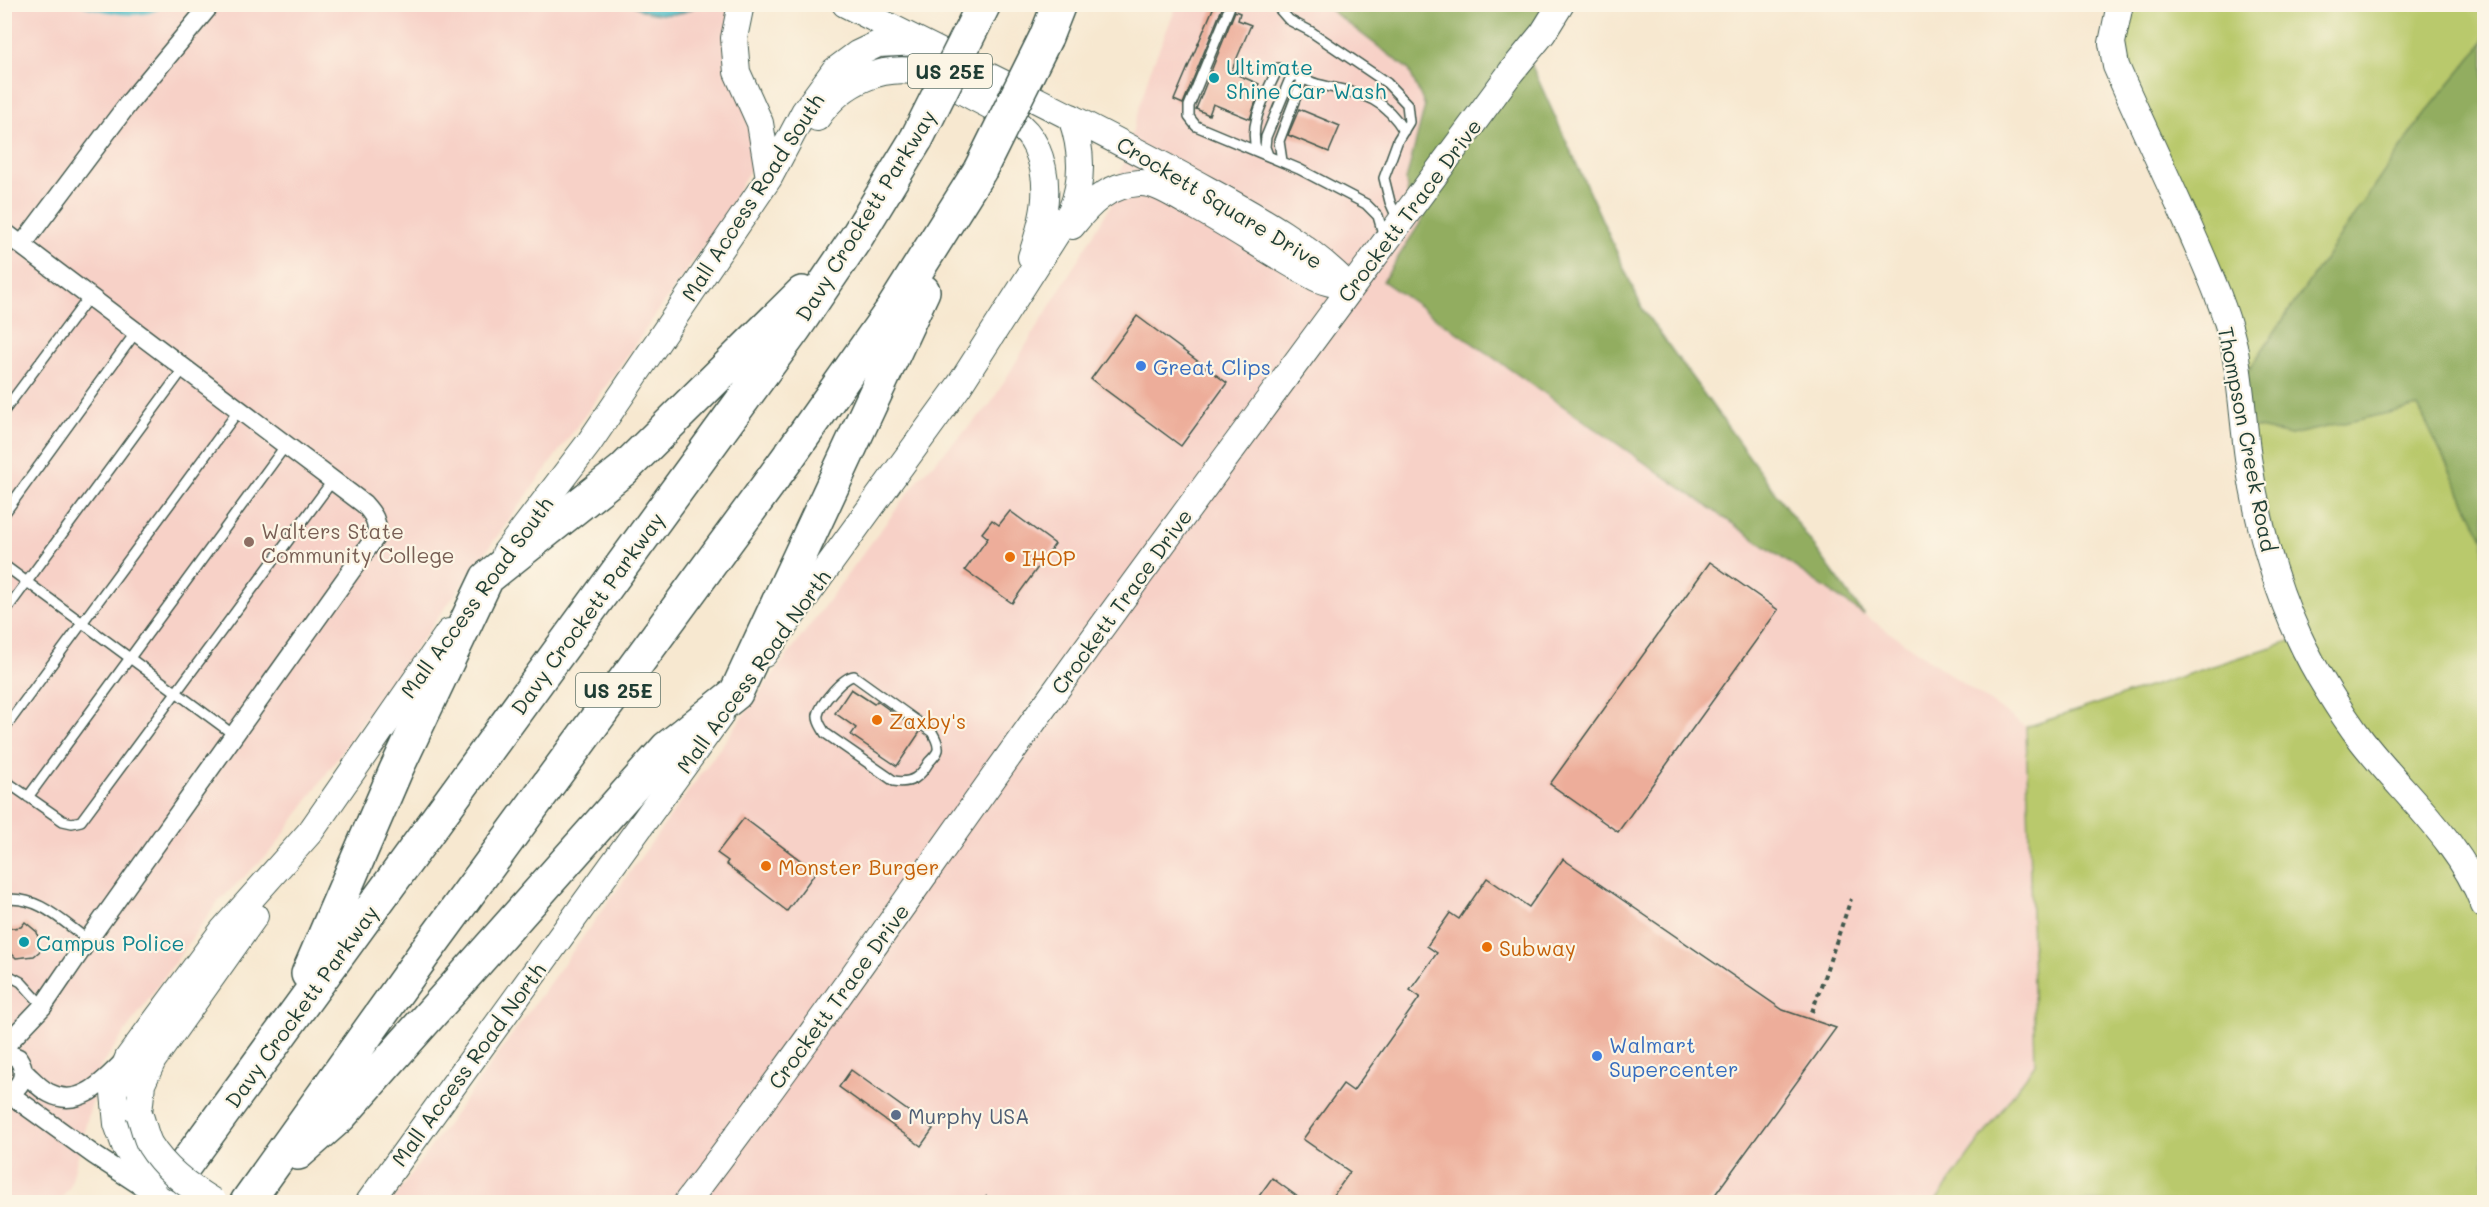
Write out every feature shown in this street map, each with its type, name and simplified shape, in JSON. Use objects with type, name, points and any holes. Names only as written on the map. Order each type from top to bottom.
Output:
[{"type":"highway","name":"Davy Crockett Parkway","points":[[160,1201],[727,424],[856,238],[917,138],[984,4]]},
{"type":"highway","name":"US 25E","points":[[253,1195],[424,954],[793,450],[892,310],[980,170],[1046,37],[1059,4]]},
{"type":"highway","points":[[253,1195],[340,1116],[667,748],[736,693],[980,170]]},
{"type":"highway","points":[[285,1028],[396,770],[487,578],[623,470],[856,238]]},
{"type":"street","points":[[22,245],[128,104],[211,4]]},
{"type":"street","points":[[741,4],[734,38],[735,62],[737,72],[759,123],[770,178]]},
{"type":"street","name":"Crockett Square Drive","points":[[845,4],[1071,117],[1213,193],[1328,264],[1350,288]]},
{"type":"street","name":"Crockett Trace Drive","points":[[687,1203],[753,1116],[1055,692],[1350,288],[1511,72],[1543,33],[1561,4]]},
{"type":"street","name":"Thompson Creek Road","points":[[2120,4],[2112,43],[2116,66],[2190,230],[2234,346],[2248,459],[2260,526],[2276,579],[2299,638],[2338,706],[2362,740],[2447,839],[2480,893],[2484,905]]},
{"type":"street","name":"Mall Access Road South","points":[[160,1201],[125,1146],[128,1118],[114,1093],[128,1058],[223,930],[311,831],[487,578],[589,442],[770,178],[804,112],[834,71],[857,54],[878,44],[919,42]]},
{"type":"street","points":[[770,178],[798,148],[820,114],[844,90],[864,77],[892,70],[929,75],[986,103],[1014,121],[1029,134],[1036,147],[1047,199],[1039,233],[1018,297]]},
{"type":"street","name":"Mall Access Road North","points":[[359,1203],[375,1193],[891,482],[1018,297],[1077,198],[1080,180],[1079,151],[1071,117]]},
{"type":"street","name":"Crockett Square Drive","points":[[1018,297],[1094,201],[1105,192],[1123,185],[1142,183],[1162,189],[1228,224],[1318,279],[1350,288]]},
{"type":"street","points":[[4,232],[364,504],[376,522],[376,536],[88,940],[44,1006],[16,1061],[20,1085],[6,1093],[160,1201]]},
{"type":"street","points":[[214,1203],[165,1165],[128,1118],[153,1060],[285,874],[311,831]]},
{"type":"street","points":[[4,1047],[44,1006]]},
{"type":"street","points":[[16,1061],[49,1094],[66,1098],[81,1097],[101,1083],[128,1058]]},
{"type":"lane","points":[[1231,4],[1189,106],[1190,117],[1197,126],[1282,161],[1366,204],[1392,232]]},
{"type":"lane","points":[[1275,4],[1289,20],[1310,31],[1387,83],[1407,104],[1409,122],[1384,178],[1390,202],[1392,232]]},
{"type":"lane","points":[[1257,151],[1254,143],[1256,121],[1278,68],[1378,101],[1394,113],[1404,131]]},
{"type":"lane","points":[[1268,155],[1265,147],[1266,137],[1292,74]]},
{"type":"lane","points":[[1282,161],[1279,141],[1304,78]]},
{"type":"lane","points":[[4,411],[89,297]]},
{"type":"lane","points":[[4,514],[136,332]]},
{"type":"lane","points":[[4,614],[184,368]]},
{"type":"lane","points":[[4,729],[239,410]]},
{"type":"lane","points":[[28,797],[286,445]]},
{"type":"lane","points":[[4,780],[63,820],[72,823],[81,820],[333,480]]},
{"type":"lane","points":[[4,566],[234,735]]},
{"type":"lane","points":[[814,710],[813,718],[825,733],[894,781],[905,783],[913,781],[923,772],[938,750],[932,732],[854,676],[843,680],[830,696],[818,713],[819,724]]},
{"type":"lane","points":[[4,900],[14,898],[38,904],[88,940]]},
{"type":"lane","points":[[4,974],[21,982],[44,1006]]},
{"type":"path","points":[[1812,1012],[1851,899]]},
{"type":"path","points":[[985,1197],[992,1203]]},
{"type":"shaded area","name":"Walters State Community College","points":[[5,5],[733,5],[748,120],[756,159],[723,218],[607,385],[274,848],[217,903],[101,1066],[70,1187],[59,1202],[5,1202]]},
{"type":"shaded area","points":[[1177,5],[1324,5],[1409,70],[1425,106],[1406,180],[1425,217],[1383,281],[2026,727],[2035,1064],[1935,1202],[391,1202],[772,676],[921,476],[990,405],[1111,205],[1150,71]]},
{"type":"green space","points":[[1324,5],[1544,5],[1542,17],[1518,40],[1643,310],[1864,615],[1383,281],[1424,217],[1409,208],[1406,180],[1425,106],[1409,70]]},
{"type":"green space","points":[[2120,5],[2484,5],[2484,42],[2419,121],[2239,384],[2137,115],[2114,23]]},
{"type":"green space","points":[[2484,42],[2484,540],[2418,406],[2291,435],[2244,425],[2239,384],[2419,121]]},
{"type":"green space","points":[[2418,406],[2484,540],[2484,1202],[1935,1202],[2035,1064],[2026,727],[2299,638],[2244,425],[2291,435]]},
{"type":"water","points":[[633,5],[697,5],[674,14],[656,14]]},
{"type":"building","points":[[1215,4],[1223,6],[1183,104],[1174,100]]},
{"type":"building","points":[[1235,11],[1240,13],[1238,20],[1251,25],[1231,72],[1259,84],[1256,91],[1259,92],[1250,119],[1213,104],[1209,115],[1196,109]]},
{"type":"building","points":[[1299,109],[1340,126],[1329,152],[1288,135]]},
{"type":"building","points":[[1137,316],[1227,383],[1181,446],[1091,379]]},
{"type":"building","name":"IHOP","points":[[1010,511],[1055,544],[1012,603],[965,570],[988,538],[982,533],[992,520],[999,525]]},
{"type":"building","points":[[1710,562],[1778,610],[1618,832],[1550,784]]},
{"type":"building","name":"Zaxby's","points":[[851,689],[874,704],[877,701],[920,732],[897,766],[851,735],[856,728],[835,713]]},
{"type":"building","name":"Monster Burger","points":[[744,818],[816,872],[787,911],[726,864],[728,861],[717,853]]},
{"type":"building","name":"Walmart Supercenter","points":[[1563,859],[1783,1010],[1836,1028],[1709,1203],[1328,1203],[1350,1172],[1303,1139],[1343,1084],[1353,1091],[1420,997],[1410,990],[1437,953],[1427,946],[1450,913],[1459,919],[1487,878],[1529,907]]},
{"type":"building","name":"Campus Police","points":[[25,922],[37,932],[40,951],[34,956],[16,958],[10,952],[4,929],[21,927]]},
{"type":"building","name":"Murphy USA","points":[[851,1070],[933,1129],[921,1146],[839,1087]]},
{"type":"building","points":[[1272,1178],[1306,1203],[1254,1203]]},
{"type":"waterway","points":[[85,4],[125,12],[145,11],[162,4]]},
{"type":"place","name":"Ultimate Shine Car Wash","points":[[1214,78]]},
{"type":"place","name":"Great Clips","points":[[1141,366]]},
{"type":"place","name":"Walters State Community College","points":[[249,542]]},
{"type":"place","name":"IHOP","points":[[1010,557]]},
{"type":"place","name":"Zaxby's","points":[[877,720]]},
{"type":"place","name":"Monster Burger","points":[[766,866]]},
{"type":"place","name":"Campus Police","points":[[24,942]]},
{"type":"place","name":"Subway","points":[[1487,947]]},
{"type":"place","name":"Walmart Supercenter","points":[[1597,1056]]},
{"type":"place","name":"Murphy USA","points":[[896,1115]]}]
